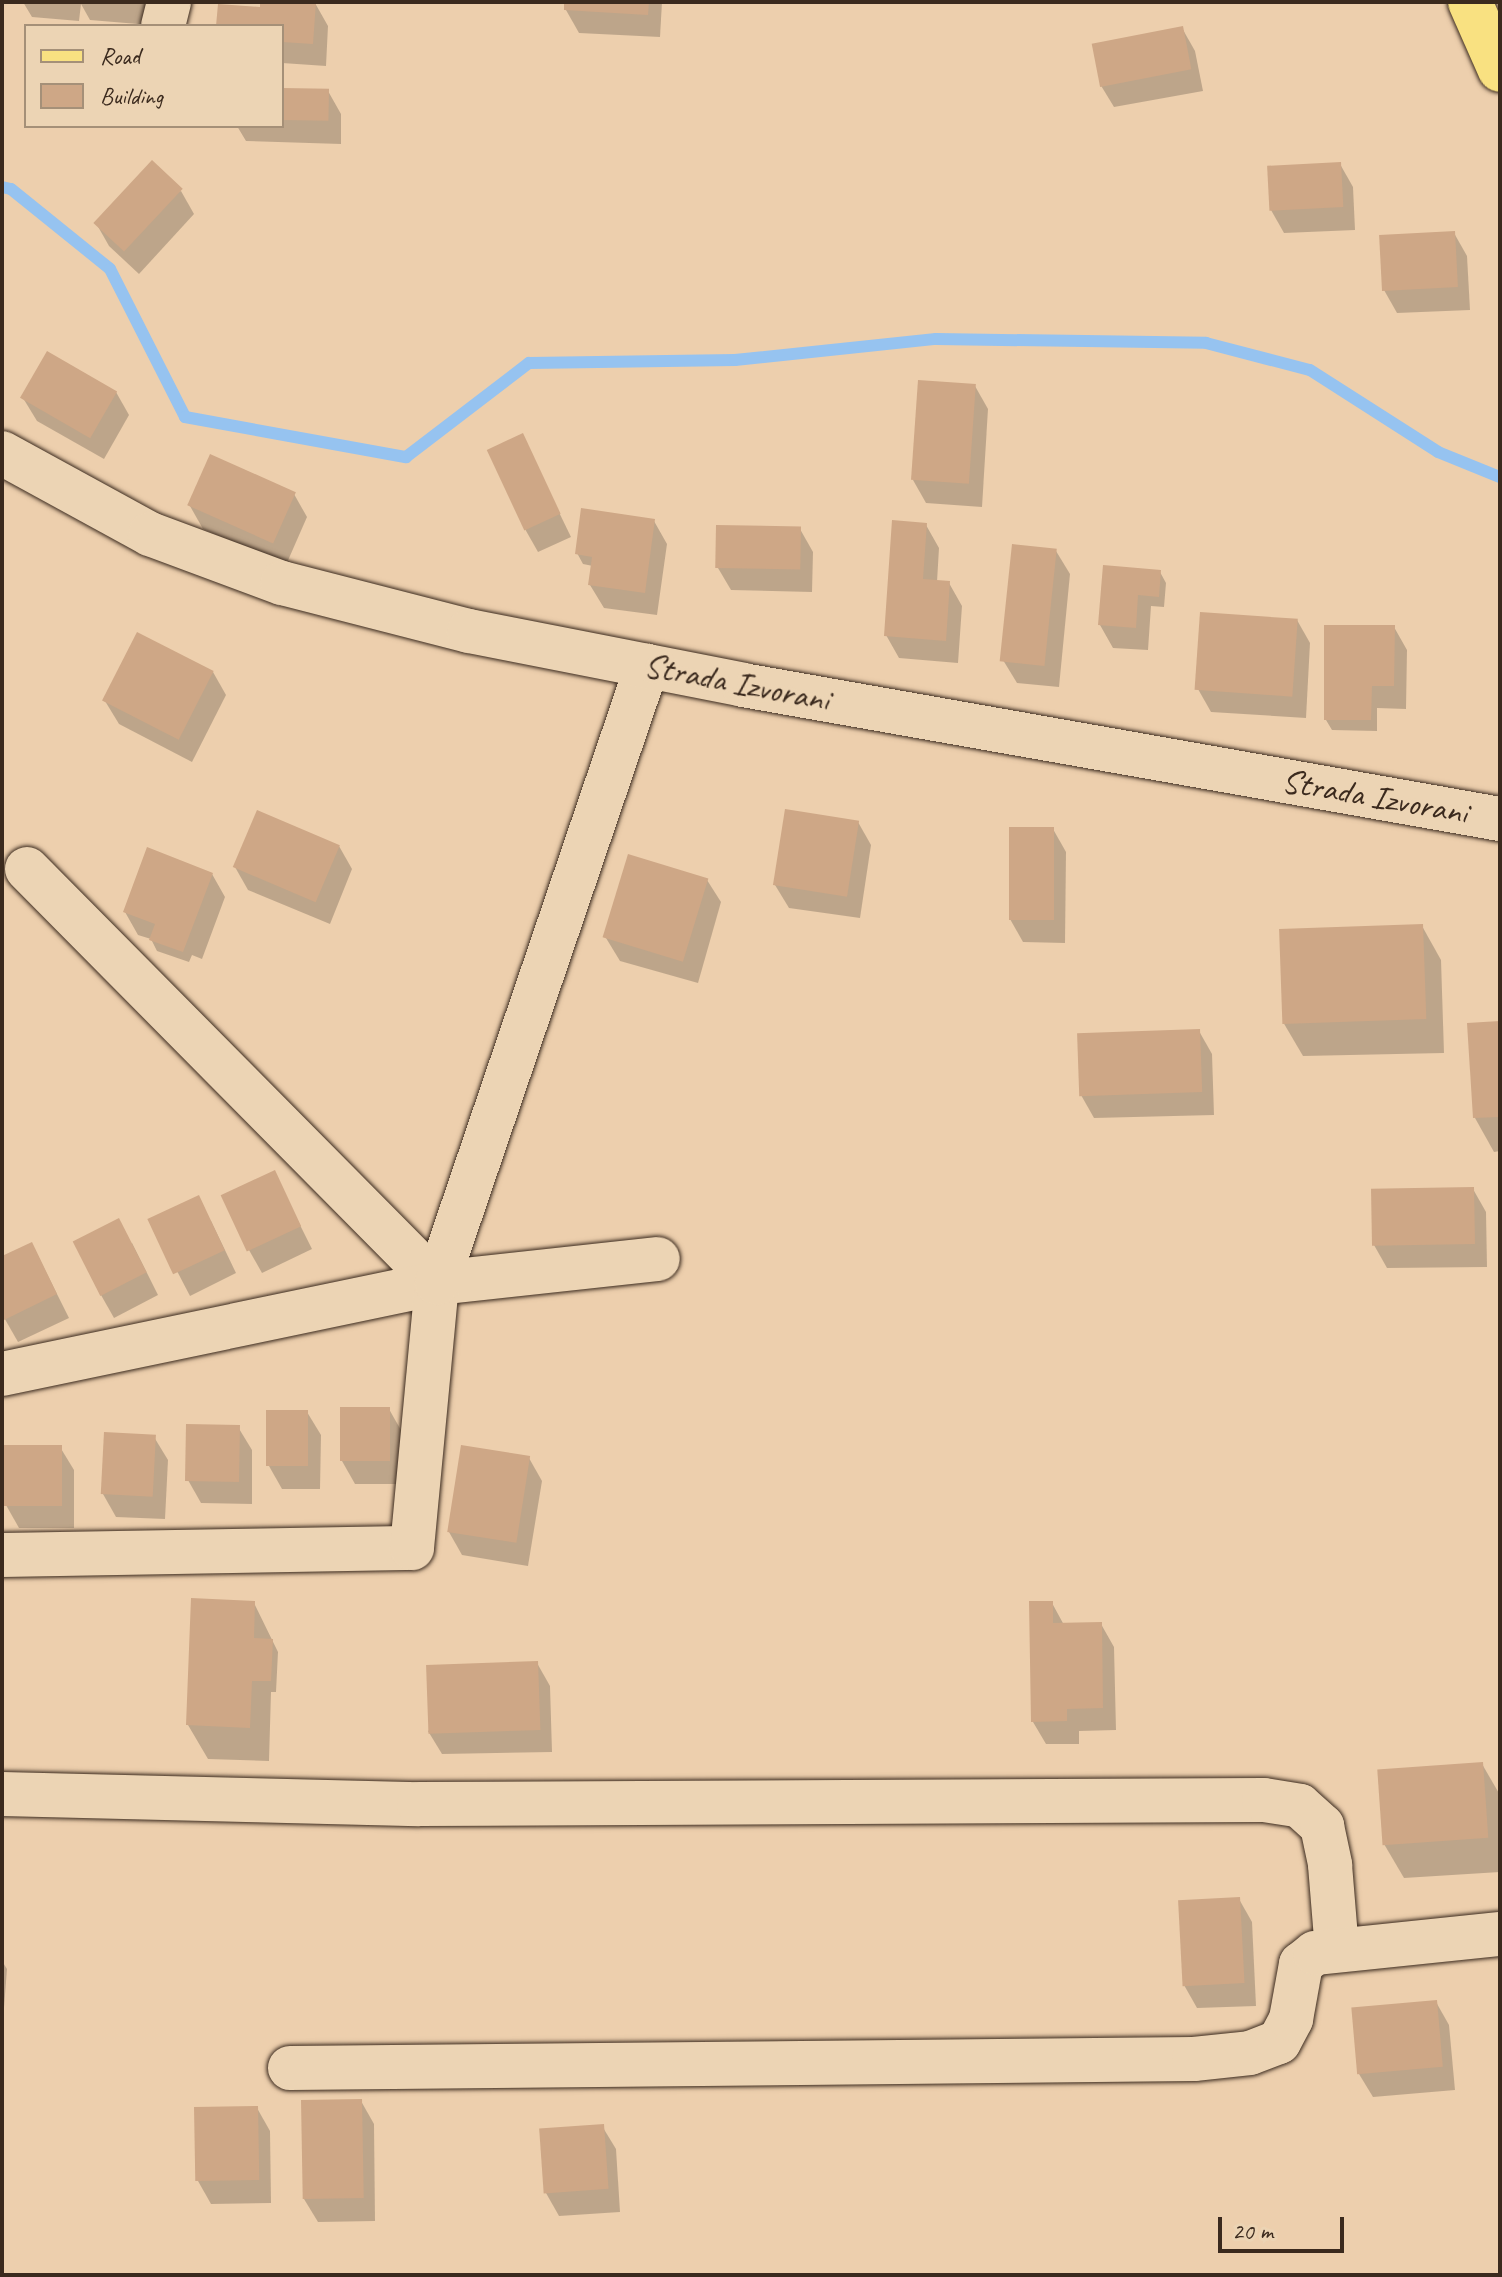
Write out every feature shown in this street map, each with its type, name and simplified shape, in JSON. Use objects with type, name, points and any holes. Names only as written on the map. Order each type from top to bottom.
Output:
[{"type":"main road","points":[[1470,2],[1500,70]]},
{"type":"street","points":[[164,24],[169,2]]},
{"type":"street","name":"Strada Izvorani","points":[[2,453],[150,534],[282,583],[469,631],[647,666],[1500,819]]},
{"type":"street","points":[[2,1555],[412,1548],[437,1283],[647,666]]},
{"type":"street","points":[[27,869],[437,1283]]},
{"type":"street","points":[[2,1374],[437,1283],[658,1259]]},
{"type":"street","points":[[2,1794],[435,1804],[1264,1800],[1300,1806],[1322,1826],[1330,1865],[1337,1950]]},
{"type":"street","points":[[290,2068],[978,2063],[1208,2057],[1250,2053],[1279,2042],[1291,2019],[1301,1964],[1315,1953],[1500,1934]]},
{"type":"building","points":[[260,2],[316,2],[313,44],[284,42],[284,24],[216,24],[218,4],[260,7]]},
{"type":"building","points":[[564,2],[649,2],[648,15],[564,10]]},
{"type":"building","points":[[1183,26],[1191,69],[1100,87],[1092,44]]},
{"type":"building","points":[[284,88],[329,89],[328,121],[284,120]]},
{"type":"building","points":[[152,160],[183,189],[124,252],[93,223]]},
{"type":"building","points":[[1341,162],[1343,207],[1269,211],[1267,166]]},
{"type":"building","points":[[1455,231],[1458,287],[1382,291],[1379,235]]},
{"type":"building","points":[[47,351],[117,392],[90,438],[20,398]]},
{"type":"building","points":[[918,380],[976,384],[969,484],[911,480]]},
{"type":"building","points":[[523,433],[561,514],[524,531],[487,450]]},
{"type":"building","points":[[210,454],[296,492],[273,543],[187,505]]},
{"type":"building","points":[[581,508],[655,519],[645,593],[588,585],[592,557],[575,554]]},
{"type":"building","points":[[892,520],[927,523],[923,579],[950,581],[946,641],[884,636]]},
{"type":"building","points":[[716,525],[801,526],[800,569],[715,568]]},
{"type":"building","points":[[1012,544],[1057,549],[1044,666],[1000,661]]},
{"type":"building","points":[[1103,565],[1161,570],[1159,597],[1138,595],[1136,628],[1098,625]]},
{"type":"building","points":[[1200,612],[1298,619],[1292,697],[1195,690]]},
{"type":"building","points":[[1324,625],[1395,625],[1394,686],[1372,686],[1371,720],[1324,720]]},
{"type":"building","points":[[137,632],[214,671],[179,740],[102,701]]},
{"type":"building","points":[[785,809],[859,821],[847,897],[773,885]]},
{"type":"building","points":[[257,810],[340,845],[316,902],[233,867]]},
{"type":"building","points":[[1009,827],[1054,827],[1054,920],[1009,920]]},
{"type":"building","points":[[147,847],[213,873],[183,952],[149,940],[155,924],[123,912]]},
{"type":"building","points":[[628,854],[708,879],[683,962],[603,937]]},
{"type":"building","points":[[1423,924],[1426,1019],[1282,1024],[1279,929]]},
{"type":"building","points":[[1500,1021],[1500,1117],[1473,1118],[1467,1023]]},
{"type":"building","points":[[1200,1029],[1202,1092],[1079,1096],[1077,1033]]},
{"type":"building","points":[[275,1170],[301,1226],[247,1252],[221,1195]]},
{"type":"building","points":[[1474,1187],[1475,1244],[1372,1246],[1371,1189]]},
{"type":"building","points":[[199,1195],[225,1250],[173,1274],[147,1219]]},
{"type":"building","points":[[119,1218],[147,1272],[100,1296],[73,1242]]},
{"type":"building","points":[[32,1242],[57,1294],[2,1321],[2,1256]]},
{"type":"building","points":[[340,1407],[390,1407],[390,1461],[340,1461]]},
{"type":"building","points":[[266,1410],[308,1410],[308,1466],[266,1466]]},
{"type":"building","points":[[186,1424],[240,1425],[239,1482],[185,1481]]},
{"type":"building","points":[[104,1432],[156,1435],[153,1497],[101,1494]]},
{"type":"building","points":[[3,1445],[62,1445],[62,1506],[3,1506]]},
{"type":"building","points":[[461,1445],[530,1456],[516,1543],[447,1532]]},
{"type":"building","points":[[191,1598],[255,1601],[254,1638],[273,1639],[271,1681],[252,1681],[250,1728],[186,1725]]},
{"type":"building","points":[[1029,1601],[1053,1601],[1053,1623],[1102,1622],[1103,1708],[1067,1709],[1067,1721],[1031,1722]]},
{"type":"building","points":[[538,1661],[540,1730],[428,1734],[426,1665]]},
{"type":"building","points":[[1483,1762],[1488,1838],[1383,1845],[1377,1769]]},
{"type":"building","points":[[1240,1897],[1245,1983],[1183,1986],[1178,1900]]},
{"type":"building","points":[[1437,2000],[1443,2067],[1357,2074],[1351,2007]]},
{"type":"building","points":[[362,2099],[364,2198],[303,2199],[301,2100]]},
{"type":"building","points":[[258,2106],[259,2180],[195,2181],[194,2107]]},
{"type":"building","points":[[604,2124],[609,2189],[544,2193],[539,2129]]},
{"type":"waterway","points":[[2,187],[11,189],[110,269],[185,417],[406,457],[529,363],[735,360],[936,339],[1206,343],[1310,370],[1438,452],[1500,477]]}]
